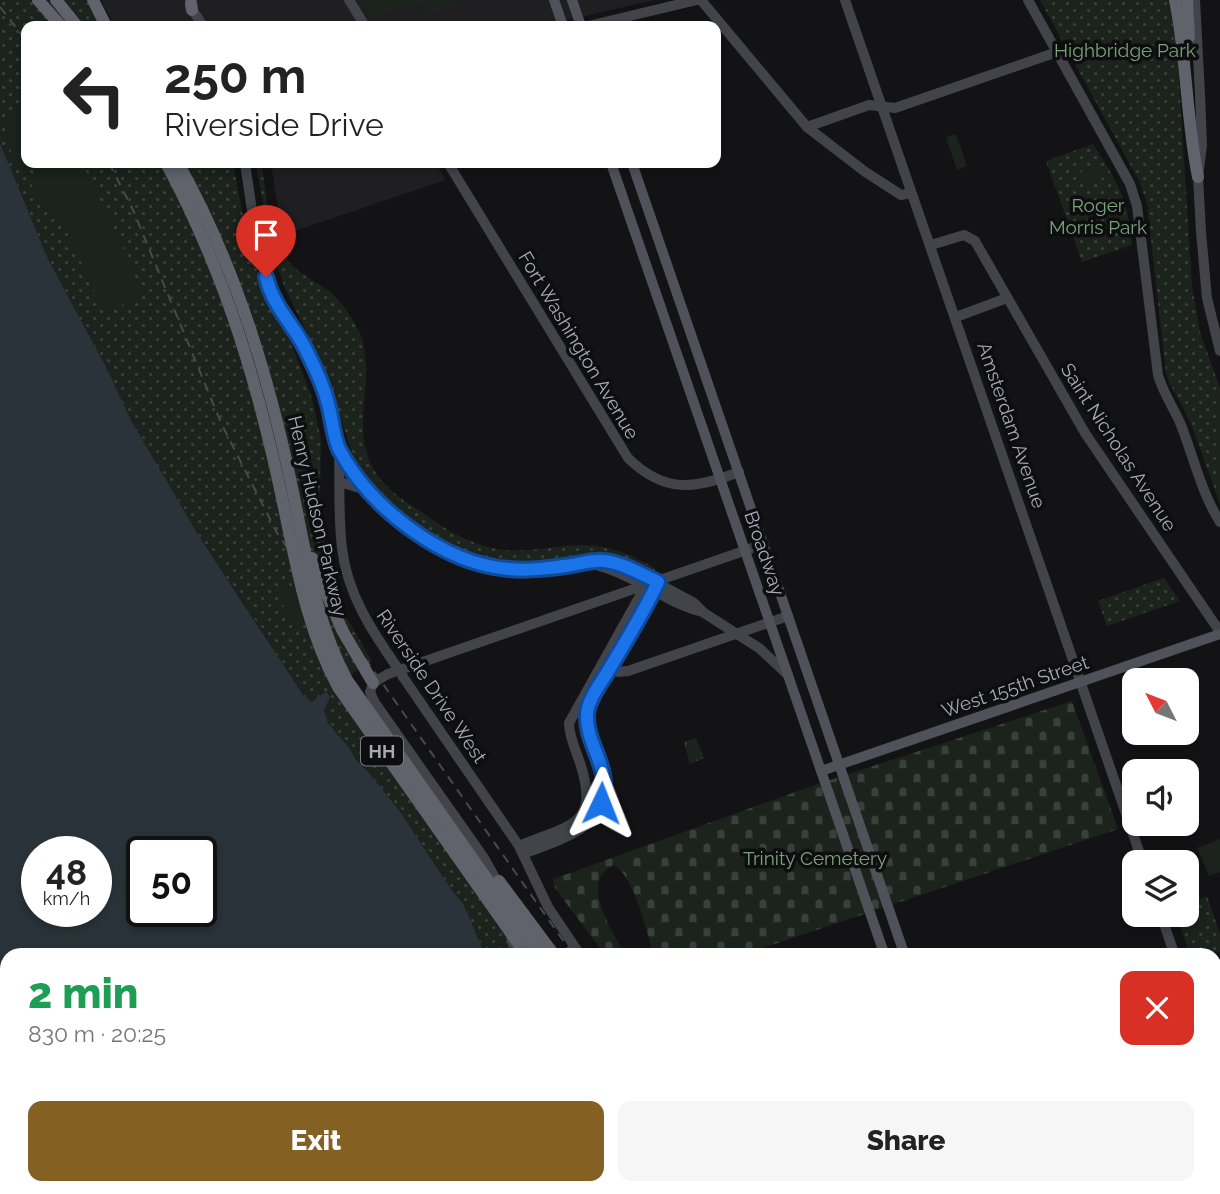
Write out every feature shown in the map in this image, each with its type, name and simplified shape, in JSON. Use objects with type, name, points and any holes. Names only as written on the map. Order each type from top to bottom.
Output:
[{"type":"highway","points":[[38,0],[57,21]]},
{"type":"highway","points":[[56,0],[73,21]]},
{"type":"highway","points":[[66,0],[84,21]]},
{"type":"highway","points":[[93,0],[104,21]]},
{"type":"highway","points":[[1175,0],[1185,66],[1191,145],[1198,177]]},
{"type":"highway","points":[[1187,0],[1198,177]]},
{"type":"highway","name":"Henry Hudson Parkway","points":[[168,168],[205,241],[240,335],[267,431],[310,621],[322,655],[338,687],[521,948]]},
{"type":"highway","name":"Henry Hudson Parkway","points":[[181,168],[218,242],[246,317],[273,408],[320,618],[332,649],[347,680],[535,948]]},
{"type":"highway","points":[[300,527],[334,614],[373,683]]},
{"type":"highway","points":[[499,881],[549,948]]},
{"type":"main road","points":[[349,0],[362,21]]},
{"type":"main road","points":[[554,0],[561,21]]},
{"type":"main road","points":[[572,0],[579,21]]},
{"type":"main road","points":[[608,21],[699,0],[717,21]]},
{"type":"main road","name":"Amsterdam Avenue","points":[[845,0],[1138,850]]},
{"type":"main road","points":[[1028,0],[1130,184],[1138,206],[1158,375],[1162,389],[1181,425],[1207,500],[1220,522]]},
{"type":"main road","points":[[1195,0],[1201,132],[1198,177],[1206,289],[1220,351]]},
{"type":"main road","points":[[189,4],[200,21]]},
{"type":"main road","points":[[721,26],[807,127],[900,194],[911,193]]},
{"type":"main road","points":[[807,127],[869,105],[895,108],[1057,52]]},
{"type":"main road","points":[[246,168],[257,238],[271,296],[304,345],[315,369],[327,397],[338,449],[379,504],[444,551],[474,562],[507,569],[541,569],[601,561],[614,563],[653,586],[694,603],[763,651],[789,675]]},
{"type":"main road","name":"Fort Washington Avenue","points":[[451,168],[628,458],[645,473],[676,485],[698,485],[739,472]]},
{"type":"main road","name":"Broadway","points":[[613,168],[883,948]]},
{"type":"main road","name":"Broadway","points":[[634,168],[902,948]]},
{"type":"main road","name":"Saint Nicholas Avenue","points":[[931,245],[964,235],[975,241],[1085,433],[1220,633]]},
{"type":"main road","points":[[956,317],[1007,298]]},
{"type":"main road","name":"Riverside Drive West","points":[[338,449],[342,550],[361,610],[377,639],[521,850],[548,907],[576,948]]},
{"type":"main road","points":[[340,482],[366,490]]},
{"type":"main road","points":[[512,948],[499,881],[375,703],[370,692],[373,683],[388,674],[653,586],[764,544]]},
{"type":"main road","points":[[551,839],[581,816],[588,802],[586,779],[570,734],[569,723],[653,586]]},
{"type":"main road","points":[[605,666],[618,672],[628,671],[788,616]]},
{"type":"main road","name":"West 155th Street","points":[[821,771],[1220,633]]},
{"type":"main road","points":[[521,850],[582,829],[597,813],[604,796],[604,772],[588,727],[588,708],[605,666]]},
{"type":"main road","points":[[570,734],[578,728],[588,727]]},
{"type":"main road","points":[[586,779],[595,780],[604,772]]},
{"type":"main road","points":[[490,868],[511,948]]},
{"type":"main road","points":[[1165,927],[1172,948]]},
{"type":"shaded area","points":[[101,0],[654,0],[564,21],[112,21]]},
{"type":"shaded area","points":[[0,143],[48,259],[105,365],[132,422],[199,536],[303,695],[312,702],[326,691],[330,697],[324,710],[328,723],[399,810],[464,905],[482,948],[0,948]]},
{"type":"shaded area","points":[[272,168],[438,168],[446,180],[285,234]]},
{"type":"green space","points":[[0,0],[86,0],[96,21],[21,21],[21,168],[234,168],[246,231],[266,301],[291,343],[311,395],[321,439],[320,500],[328,566],[344,613],[372,661],[333,686],[515,948],[482,948],[464,905],[399,810],[328,723],[324,710],[330,696],[325,691],[313,702],[295,685],[199,536],[132,422],[105,365],[48,259],[0,143]]},
{"type":"green space","points":[[363,0],[465,0],[426,15],[421,2],[373,16]]},
{"type":"green space","name":"Highbridge Park","points":[[1040,0],[1169,0],[1177,50],[1192,286],[1200,332],[1220,388],[1220,504],[1190,421],[1166,373],[1147,204],[1140,183]]},
{"type":"green space","points":[[21,105],[21,168],[30,168],[23,172],[10,148],[5,128],[9,116]]},
{"type":"green space","points":[[956,134],[967,166],[957,170],[946,137]]},
{"type":"green space","name":"Roger Morris Park","points":[[1093,144],[1120,192],[1128,215],[1132,245],[1082,262],[1046,161]]},
{"type":"green space","points":[[1096,161],[1104,177],[1086,187],[1081,172]]},
{"type":"green space","points":[[45,168],[83,168],[104,208],[97,211],[105,208],[143,296],[104,313],[65,226],[44,210],[28,177]]},
{"type":"green space","points":[[257,168],[262,168],[271,223],[284,255],[299,271],[334,295],[360,334],[366,367],[363,416],[365,448],[375,472],[398,496],[440,525],[482,545],[506,550],[600,546],[637,559],[655,568],[655,573],[616,561],[585,558],[545,564],[506,565],[485,561],[435,538],[376,495],[356,465],[324,368],[284,286],[269,239]]},
{"type":"green space","points":[[1164,578],[1180,601],[1107,626],[1098,601]]},
{"type":"green space","points":[[283,581],[297,597],[304,625],[299,627],[272,590]]},
{"type":"green space","name":"Trinity Cemetery","points":[[1072,701],[1118,829],[763,948],[652,948],[634,892],[628,880],[614,865],[604,872],[599,881],[598,892],[605,915],[621,947],[600,948],[555,888],[553,879],[815,785]]},
{"type":"green space","points":[[696,738],[704,758],[690,764],[684,742]]},
{"type":"green space","points":[[1220,839],[1220,872],[1209,876],[1197,848]]},
{"type":"green space","points":[[1207,896],[1220,934],[1220,948],[1188,948],[1180,927],[1199,927],[1199,899]]},
{"type":"green space","points":[[1199,908],[1205,925],[1199,927]]},
{"type":"railway","points":[[0,7],[21,34]]},
{"type":"railway","points":[[112,168],[133,210],[222,425],[277,533],[568,948]]},
{"type":"route","points":[[266,277],[271,296],[304,345],[327,397],[338,449],[379,504],[444,551],[474,562],[507,569],[541,569],[601,561],[614,563],[658,582],[588,708],[588,727],[606,784],[601,803]]}]
